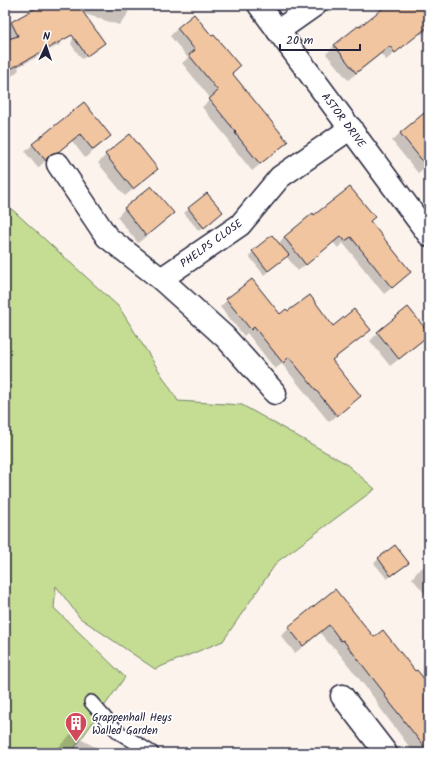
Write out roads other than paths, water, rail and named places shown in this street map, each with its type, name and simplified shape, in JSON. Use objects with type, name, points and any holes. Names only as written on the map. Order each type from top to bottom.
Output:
[{"type":"street","name":"ASTOR DRIVE","points":[[259,5],[429,235]]},
{"type":"street","points":[[278,31],[315,5]]},
{"type":"street","name":"PHELPS CLOSE","points":[[161,279],[240,225],[280,177],[351,128]]},
{"type":"street","points":[[58,164],[107,237],[161,279],[225,337],[275,394]]},
{"type":"street","points":[[342,696],[386,753]]},
{"type":"lane","points":[[91,702],[120,733],[152,753]]},
{"type":"place","name":"Grappenhall Heys Walled Garden","points":[[76,742]]}]
